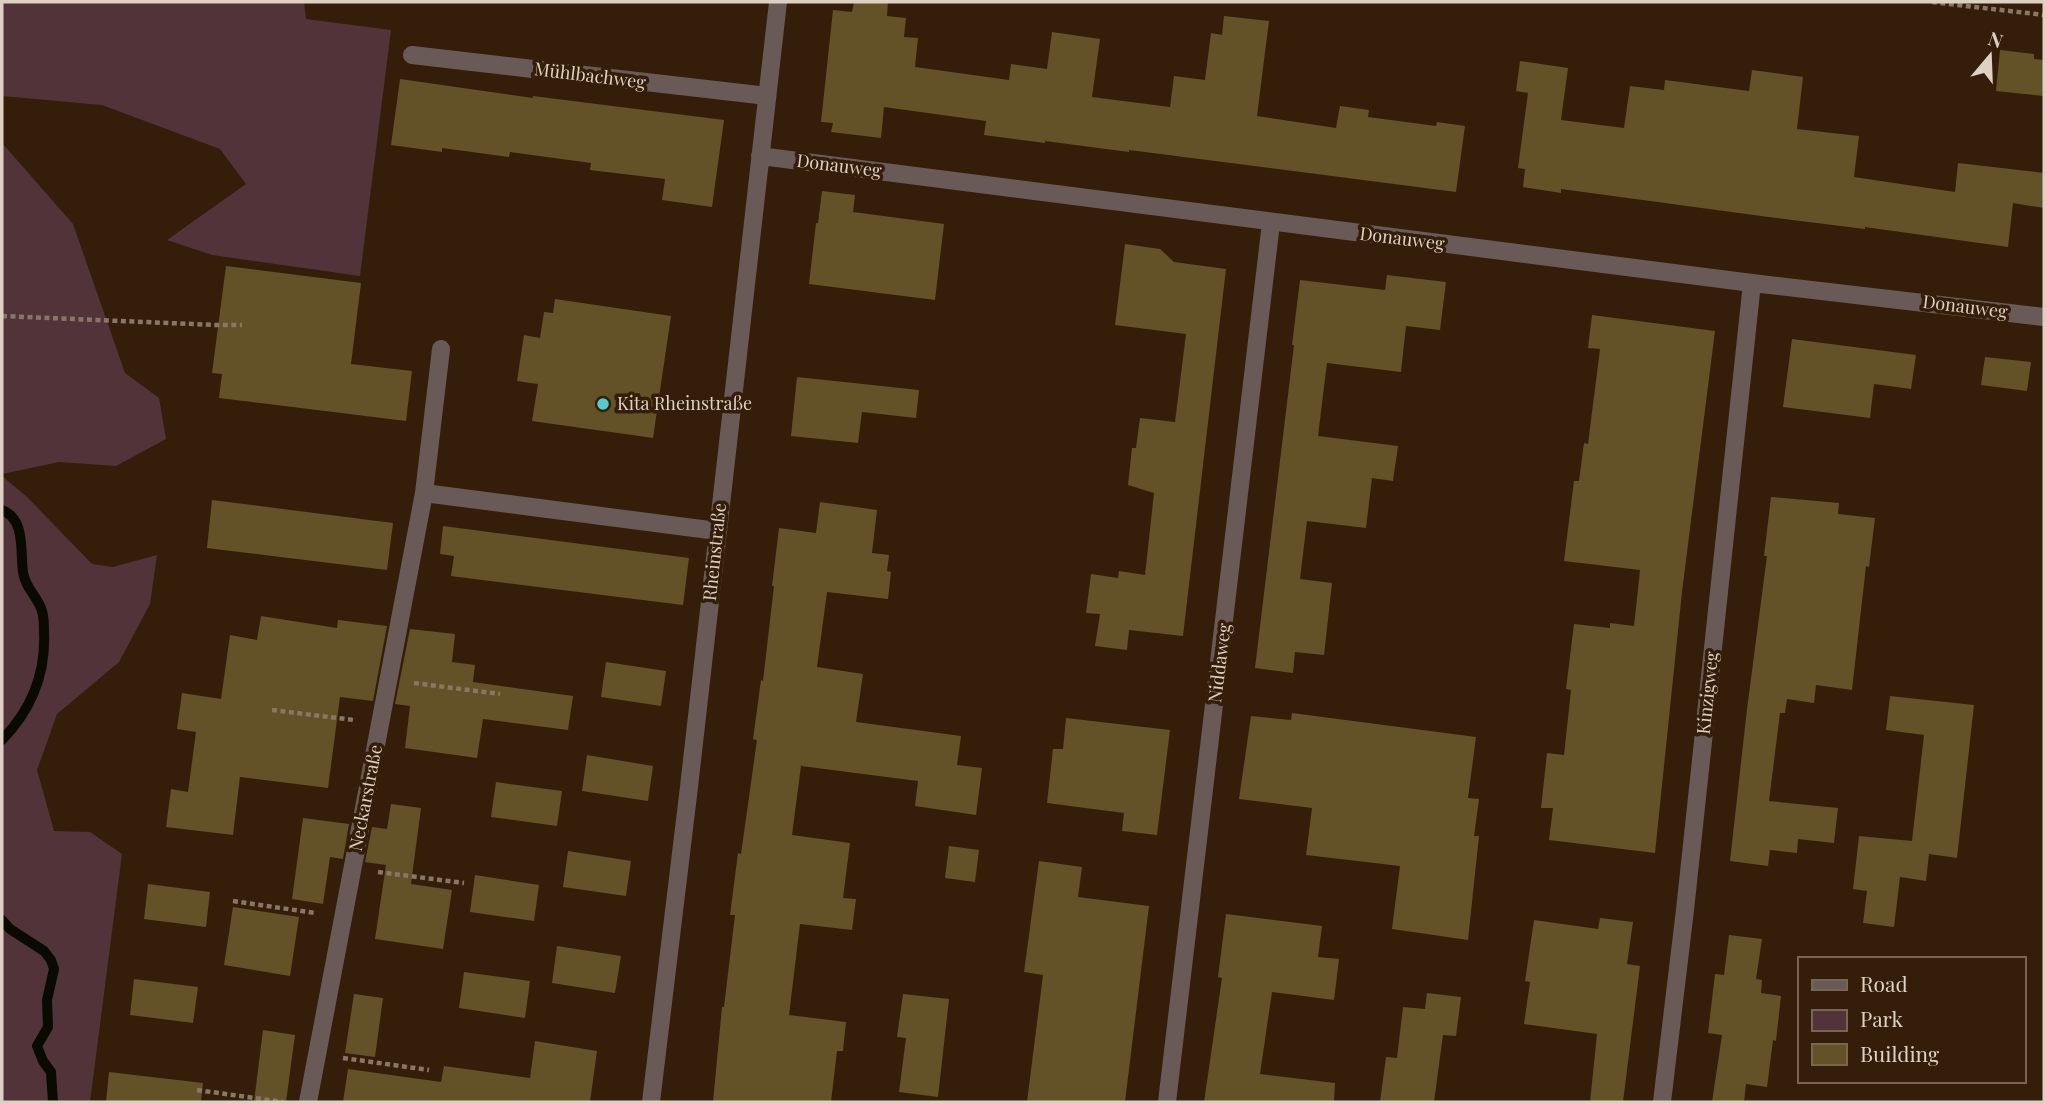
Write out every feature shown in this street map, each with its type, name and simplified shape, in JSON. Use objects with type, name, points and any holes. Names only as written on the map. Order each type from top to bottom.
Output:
[{"type":"street","name":"Rheinstraße","points":[[650,1102],[778,2]]},
{"type":"street","name":"Mühlbachweg","points":[[412,55],[767,96]]},
{"type":"street","name":"Donauweg","points":[[760,156],[1271,223],[2044,317]]},
{"type":"street","name":"Niddaweg","points":[[1167,1102],[1271,223]]},
{"type":"street","name":"Kinzigweg","points":[[1662,1102],[1752,283]]},
{"type":"street","name":"Neckarstraße","points":[[309,1102],[424,493],[441,349]]},
{"type":"street","points":[[424,493],[717,531]]},
{"type":"path","points":[[1932,2],[2044,15]]},
{"type":"path","points":[[2,316],[242,325]]},
{"type":"path","points":[[389,680],[500,694]]},
{"type":"path","points":[[272,710],[379,723]]},
{"type":"path","points":[[352,868],[464,884]]},
{"type":"path","points":[[233,901],[343,918]]},
{"type":"path","points":[[318,1054],[429,1070]]},
{"type":"path","points":[[197,1090],[286,1102]]},
{"type":"green space","points":[[2,2],[304,2],[306,19],[391,30],[360,276],[212,255],[167,240],[246,184],[220,149],[102,105],[2,96]]},
{"type":"green space","points":[[2,143],[73,224],[125,373],[159,398],[166,439],[116,466],[59,462],[2,474]]},
{"type":"green space","points":[[2,476],[27,497],[92,564],[113,567],[157,555],[150,604],[119,662],[57,714],[37,770],[54,831],[90,832],[122,854],[90,1102],[2,1102]]},
{"type":"building","points":[[854,2],[888,2],[887,16],[906,18],[904,37],[918,38],[915,67],[1009,80],[1011,64],[1047,69],[1052,32],[1100,39],[1092,97],[1170,107],[1174,76],[1205,80],[1211,33],[1222,35],[1224,16],[1269,21],[1257,116],[1336,128],[1340,106],[1369,110],[1368,117],[1436,126],[1437,122],[1465,126],[1456,192],[1129,150],[984,135],[986,121],[884,107],[881,138],[831,132],[833,123],[821,122],[833,10],[852,12]]},
{"type":"building","points":[[2000,50],[2034,54],[2034,59],[2044,60],[2044,96],[1996,91]]},
{"type":"building","points":[[1520,61],[1568,68],[1561,120],[1624,128],[1630,86],[1664,90],[1665,80],[1749,91],[1752,70],[1803,77],[1797,129],[1859,136],[1854,177],[1955,192],[1958,163],[2044,173],[2044,208],[2013,203],[2008,247],[1561,189],[1561,193],[1523,187],[1525,169],[1518,168],[1528,93],[1516,91]]},
{"type":"building","points":[[400,79],[533,98],[724,120],[712,207],[662,200],[665,179],[590,170],[591,163],[510,152],[509,157],[442,148],[442,152],[391,145]]},
{"type":"building","points":[[822,191],[855,195],[853,212],[944,224],[935,300],[809,284]]},
{"type":"building","points":[[1125,244],[1160,249],[1174,262],[1226,269],[1183,636],[1129,630],[1127,650],[1095,646],[1100,614],[1086,613],[1091,574],[1118,578],[1119,571],[1145,575],[1154,493],[1128,485],[1132,448],[1136,448],[1140,418],[1175,422],[1186,334],[1115,325]]},
{"type":"building","points":[[226,266],[361,283],[351,364],[412,371],[406,421],[219,398],[222,374],[212,373]]},
{"type":"building","points":[[1387,275],[1446,282],[1440,330],[1406,326],[1401,372],[1327,363],[1318,436],[1398,446],[1393,481],[1372,478],[1366,528],[1307,521],[1300,579],[1332,583],[1324,655],[1295,652],[1293,673],[1255,668],[1300,280],[1385,290]]},
{"type":"building","points":[[555,299],[671,316],[653,438],[532,421],[538,384],[517,381],[524,335],[540,338],[544,312],[553,313]]},
{"type":"building","points":[[1592,315],[1715,331],[1682,592],[1655,853],[1549,840],[1553,808],[1541,808],[1547,753],[1564,755],[1571,690],[1566,689],[1574,624],[1610,628],[1610,623],[1634,626],[1640,570],[1564,561],[1574,481],[1579,481],[1584,443],[1588,444],[1600,349],[1588,348]]},
{"type":"building","points":[[1792,339],[1916,355],[1911,389],[1874,384],[1870,418],[1783,407]]},
{"type":"building","points":[[1985,357],[2031,362],[2027,391],[1981,385]]},
{"type":"building","points":[[797,377],[919,390],[916,418],[862,412],[858,443],[791,436]]},
{"type":"building","points":[[1771,497],[1839,503],[1838,514],[1875,518],[1869,567],[1866,566],[1852,690],[1816,685],[1814,703],[1787,699],[1785,713],[1780,713],[1769,801],[1838,808],[1834,843],[1798,839],[1797,853],[1770,850],[1768,866],[1730,861],[1767,556],[1764,556]]},
{"type":"building","points":[[212,500],[393,523],[387,570],[207,548]]},
{"type":"building","points":[[820,502],[877,510],[872,553],[889,555],[887,571],[891,572],[888,599],[827,592],[817,667],[863,674],[856,722],[961,736],[957,765],[982,768],[976,815],[915,806],[918,781],[801,766],[792,835],[850,843],[843,898],[856,899],[852,930],[800,924],[789,1015],[846,1022],[843,1051],[837,1051],[831,1102],[713,1102],[722,1007],[735,915],[730,915],[757,740],[753,739],[761,680],[763,681],[779,528],[816,533]]},
{"type":"building","points":[[443,526],[689,558],[683,605],[451,576],[454,556],[440,554]]},
{"type":"building","points":[[261,616],[337,628],[338,620],[387,626],[373,701],[340,697],[328,788],[240,777],[233,835],[166,827],[171,789],[188,792],[196,732],[177,729],[182,693],[221,699],[230,635],[257,640]]},
{"type":"building","points":[[410,629],[455,634],[452,662],[475,665],[473,682],[573,696],[568,730],[483,719],[477,758],[405,748],[410,706],[395,704]]},
{"type":"building","points":[[606,662],[666,671],[661,706],[601,697]]},
{"type":"building","points":[[1890,696],[1974,705],[1957,858],[1929,854],[1926,881],[1900,877],[1894,927],[1863,923],[1867,891],[1853,889],[1859,836],[1912,841],[1924,735],[1886,730]]},
{"type":"building","points":[[1292,713],[1476,737],[1468,798],[1479,799],[1474,836],[1479,836],[1468,940],[1392,929],[1400,866],[1306,855],[1312,808],[1239,799],[1251,716],[1291,720]]},
{"type":"building","points":[[1066,718],[1170,730],[1157,835],[1122,831],[1124,813],[1047,803],[1053,749],[1063,749]]},
{"type":"building","points":[[587,755],[653,766],[648,801],[582,791]]},
{"type":"building","points":[[496,782],[562,791],[557,826],[491,817]]},
{"type":"building","points":[[391,804],[421,808],[411,884],[452,890],[443,949],[375,939],[386,865],[365,862],[372,827],[387,829]]},
{"type":"building","points":[[303,818],[349,824],[343,859],[330,857],[323,904],[292,899]]},
{"type":"building","points":[[949,846],[979,850],[975,882],[945,878]]},
{"type":"building","points":[[568,851],[631,861],[626,896],[563,887]]},
{"type":"building","points":[[1039,861],[1082,867],[1078,897],[1149,906],[1125,1102],[1027,1102],[1043,975],[1024,972]]},
{"type":"building","points":[[475,875],[539,885],[534,921],[470,912]]},
{"type":"building","points":[[148,884],[210,892],[206,927],[144,919]]},
{"type":"building","points":[[233,907],[299,917],[290,976],[224,965]]},
{"type":"building","points":[[1226,914],[1322,926],[1318,957],[1339,959],[1334,1000],[1272,992],[1260,1074],[1335,1083],[1334,1102],[1204,1102],[1222,978],[1218,977]]},
{"type":"building","points":[[1600,918],[1633,922],[1627,964],[1640,966],[1623,1102],[1590,1102],[1597,1034],[1524,1024],[1530,982],[1525,981],[1534,920],[1598,929]]},
{"type":"building","points":[[1729,935],[1762,939],[1756,979],[1762,980],[1761,993],[1781,996],[1767,1087],[1746,1084],[1744,1102],[1712,1102],[1722,1035],[1708,1033],[1715,974],[1724,975]]},
{"type":"building","points":[[557,946],[621,956],[615,993],[552,983]]},
{"type":"building","points":[[464,972],[530,981],[525,1018],[459,1008]]},
{"type":"building","points":[[134,979],[198,987],[193,1023],[130,1015]]},
{"type":"building","points":[[1427,993],[1461,997],[1456,1036],[1443,1035],[1434,1102],[1380,1102],[1386,1057],[1397,1058],[1403,1007],[1425,1009]]},
{"type":"building","points":[[354,994],[383,998],[375,1057],[345,1053]]},
{"type":"building","points":[[903,994],[949,999],[938,1097],[899,1092],[906,1038],[897,1037]]},
{"type":"building","points":[[263,1030],[295,1035],[286,1102],[254,1102]]},
{"type":"building","points":[[535,1041],[597,1051],[590,1102],[343,1102],[348,1069],[441,1082],[444,1066],[530,1078]]},
{"type":"building","points":[[109,1072],[203,1083],[201,1102],[106,1102]]},
{"type":"waterway","points":[[2,510],[10,514],[18,528],[24,578],[38,601],[44,619],[44,647],[35,690],[29,704],[2,740]]},
{"type":"waterway","points":[[2,920],[10,929],[44,951],[54,969],[47,1000],[48,1027],[37,1046],[51,1072],[53,1102]]},
{"type":"place","name":"Kita Rheinstraße","points":[[603,404]]}]
